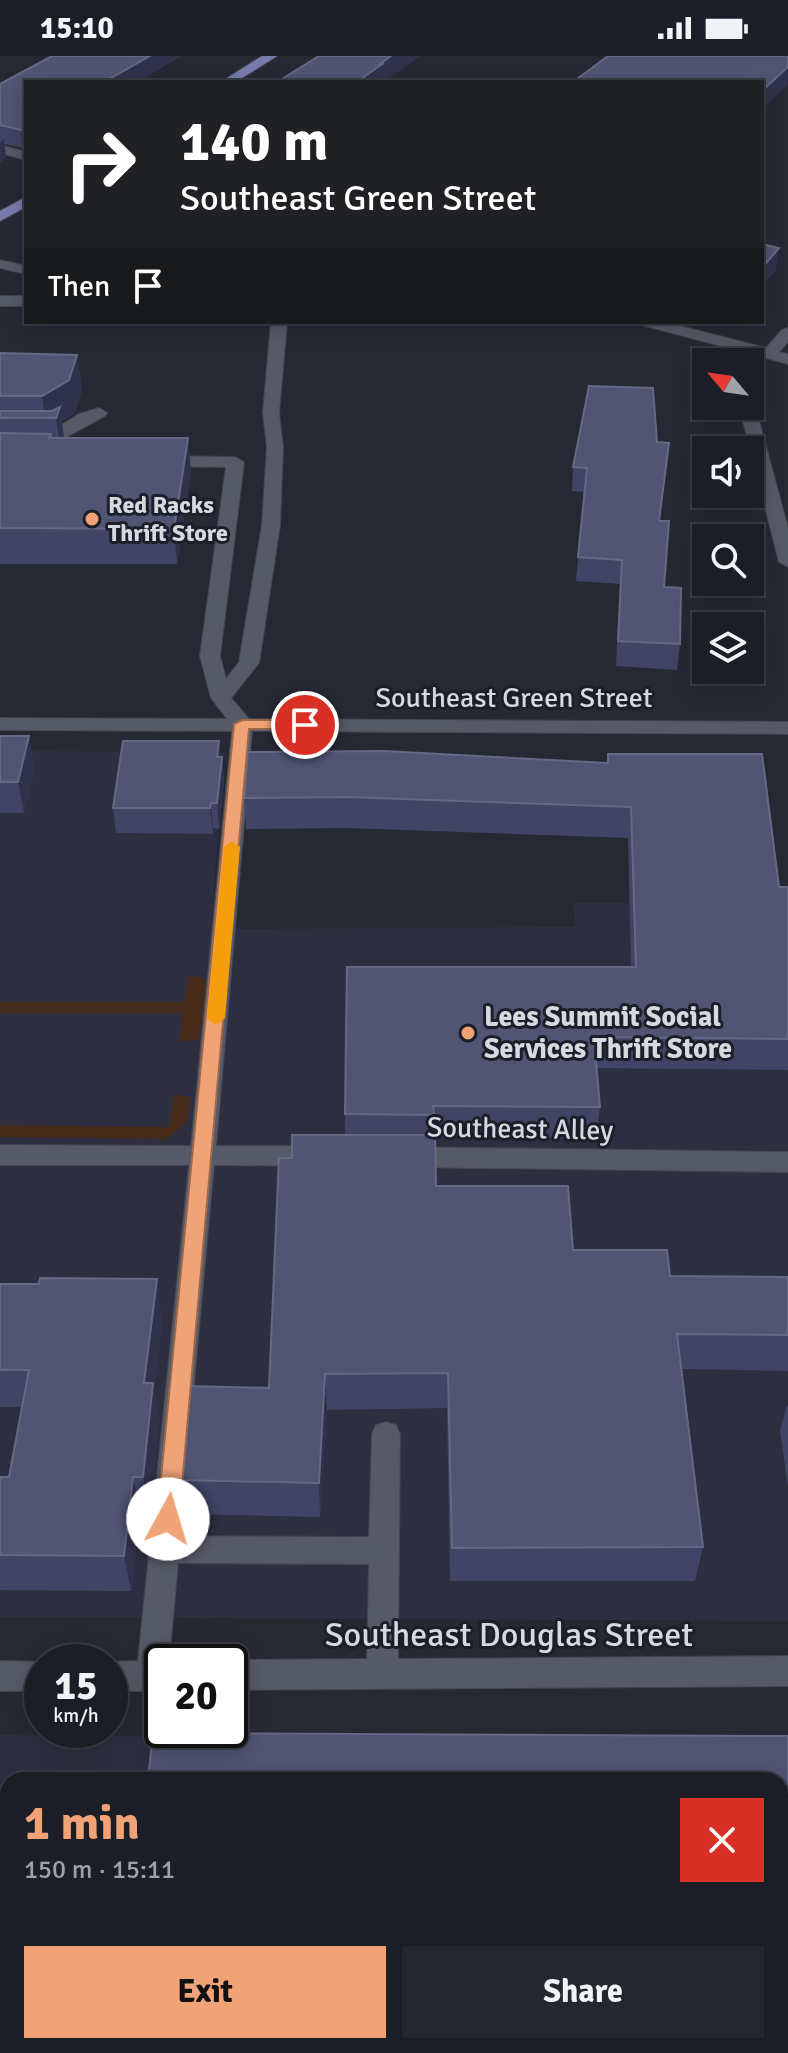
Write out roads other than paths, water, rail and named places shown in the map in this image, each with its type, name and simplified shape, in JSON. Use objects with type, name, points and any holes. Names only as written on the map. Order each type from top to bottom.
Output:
[{"type":"main road","points":[[230,80],[271,56]]},
{"type":"main road","points":[[0,217],[24,202]]},
{"type":"street","points":[[0,149],[24,155]]},
{"type":"street","points":[[0,264],[24,270]]},
{"type":"street","points":[[0,301],[24,301]]},
{"type":"street","points":[[221,698],[249,663],[271,525],[275,447],[271,413],[279,324]]},
{"type":"street","points":[[655,324],[788,359]]},
{"type":"street","points":[[769,354],[788,333]]},
{"type":"street","points":[[731,344],[732,348]]},
{"type":"street","points":[[0,438],[51,438],[99,413]]},
{"type":"street","points":[[751,420],[788,562]]},
{"type":"street","points":[[141,461],[235,462],[210,656],[221,698],[242,724],[165,1549],[159,1644]]},
{"type":"street","name":"Southeast Green Street","points":[[0,724],[788,728]]},
{"type":"street","points":[[0,1155],[346,1157]]},
{"type":"street","name":"Southeast Alley","points":[[377,1157],[788,1162]]},
{"type":"street","points":[[382,1674],[386,1434]]},
{"type":"street","points":[[165,1549],[383,1551]]},
{"type":"street","name":"Southeast Douglas Street","points":[[248,1675],[788,1671]]},
{"type":"street","points":[[0,1676],[24,1676]]},
{"type":"place","name":"Red Racks Thrift Store","points":[[92,519]]},
{"type":"place","name":"Lees Summit Social Services Thrift Store","points":[[468,1033]]}]
